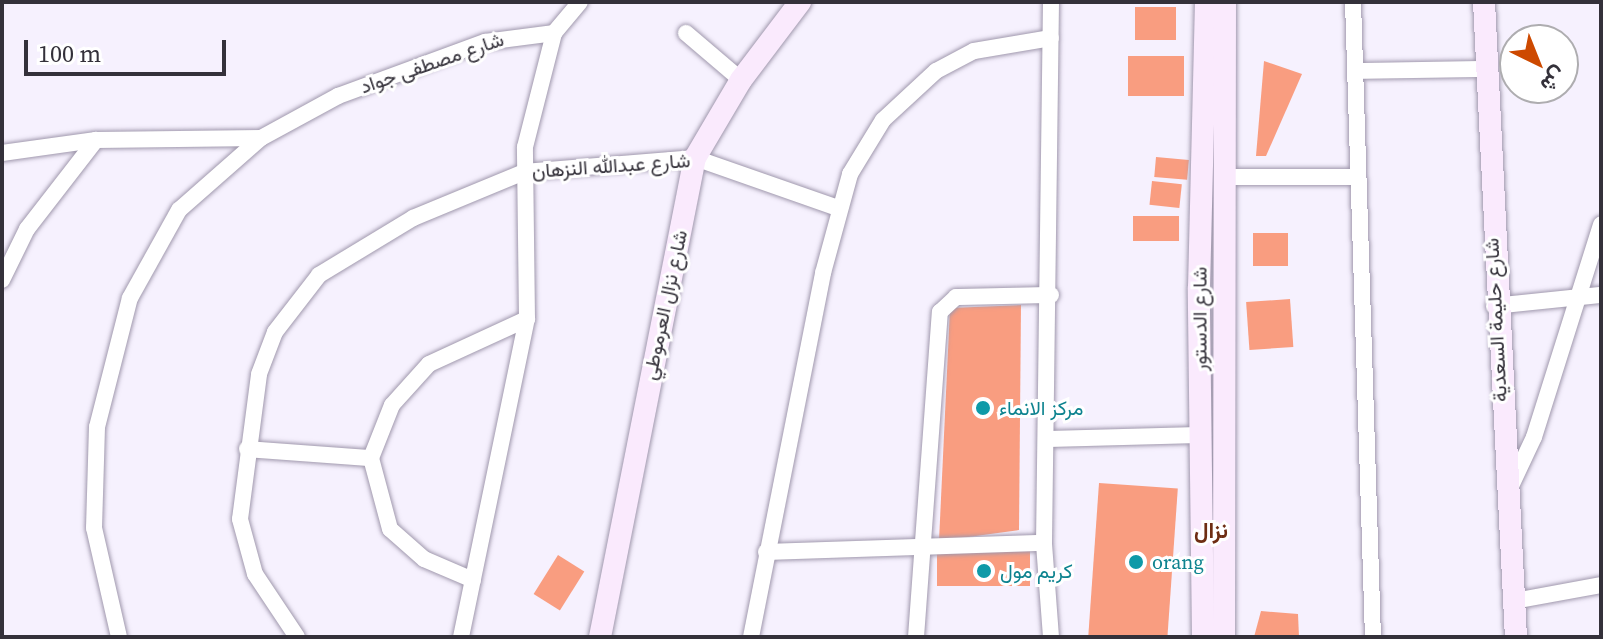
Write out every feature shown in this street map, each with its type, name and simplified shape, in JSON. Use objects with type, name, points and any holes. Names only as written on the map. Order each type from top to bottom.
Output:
[{"type":"street","points":[[461,637],[527,319],[524,172],[554,33],[580,2]]},
{"type":"street","name":"شارع نزال العرموطي","points":[[600,637],[695,158],[741,80],[800,2]]},
{"type":"street","points":[[1051,2],[1051,295],[1044,543],[1051,637]]},
{"type":"street","name":"شارع الدستور","points":[[1203,637],[1200,435],[1206,2]]},
{"type":"street","name":"شارع الدستور","points":[[1224,637],[1225,2]]},
{"type":"street","points":[[1353,2],[1355,177],[1373,637]]},
{"type":"street","name":"شارع حليمة السعدية","points":[[1484,2],[1494,306],[1516,637]]},
{"type":"street","name":"شارع مصطفى جواد","points":[[119,637],[94,528],[97,427],[111,356],[130,298],[179,210],[261,138],[395,71],[508,36],[554,33]]},
{"type":"street","points":[[686,33],[741,80]]},
{"type":"street","points":[[751,637],[838,208],[883,120],[926,80],[974,51],[1051,38]]},
{"type":"street","points":[[1356,71],[1487,69]]},
{"type":"street","points":[[2,153],[96,140],[261,138]]},
{"type":"street","points":[[2,280],[27,229],[96,140]]},
{"type":"street","name":"شارع عبدالله النزهان","points":[[297,637],[266,595],[243,542],[247,449],[259,374],[275,332],[319,275],[413,218],[524,172],[695,158],[838,208]]},
{"type":"street","points":[[1223,177],[1355,177]]},
{"type":"street","points":[[1505,501],[1534,437],[1601,224]]},
{"type":"street","points":[[916,637],[919,552],[940,312],[956,297],[1051,295]]},
{"type":"street","points":[[1494,306],[1601,295]]},
{"type":"street","points":[[473,580],[424,559],[390,529],[371,458],[392,405],[429,364],[527,319]]},
{"type":"street","points":[[1047,439],[1200,435]]},
{"type":"street","points":[[247,449],[371,458]]},
{"type":"street","points":[[766,552],[919,552],[1044,543]]},
{"type":"street","points":[[1514,601],[1601,585]]},
{"type":"building","points":[[1135,7],[1176,7],[1176,40],[1135,40]]},
{"type":"building","points":[[1128,56],[1184,56],[1184,96],[1128,96]]},
{"type":"building","points":[[1264,61],[1302,74],[1266,156],[1256,156]]},
{"type":"building","points":[[1156,157],[1189,160],[1187,180],[1154,177]]},
{"type":"building","points":[[1152,181],[1182,184],[1179,208],[1149,205]]},
{"type":"building","points":[[1133,216],[1179,216],[1179,241],[1133,241]]},
{"type":"building","points":[[1253,233],[1288,233],[1288,266],[1253,266]]},
{"type":"building","points":[[1290,299],[1293,347],[1249,350],[1246,302]]},
{"type":"building","name":"مركز الانماء","points":[[1021,305],[1019,530],[939,541],[950,308]]},
{"type":"building","name":"orang","points":[[1099,483],[1178,489],[1167,637],[1088,637]]},
{"type":"building","name":"كريم مول","points":[[937,548],[1030,548],[1030,586],[937,586]]},
{"type":"building","points":[[558,555],[584,571],[560,610],[534,594]]},
{"type":"building","points":[[1261,611],[1298,614],[1299,637],[1254,637]]},
{"type":"place","name":"مركز الانماء","points":[[983,408]]},
{"type":"place","name":"orang","points":[[1136,562]]},
{"type":"place","name":"كريم مول","points":[[984,571]]},
{"type":"district","name":"نزال","points":[[1211,531]]}]
